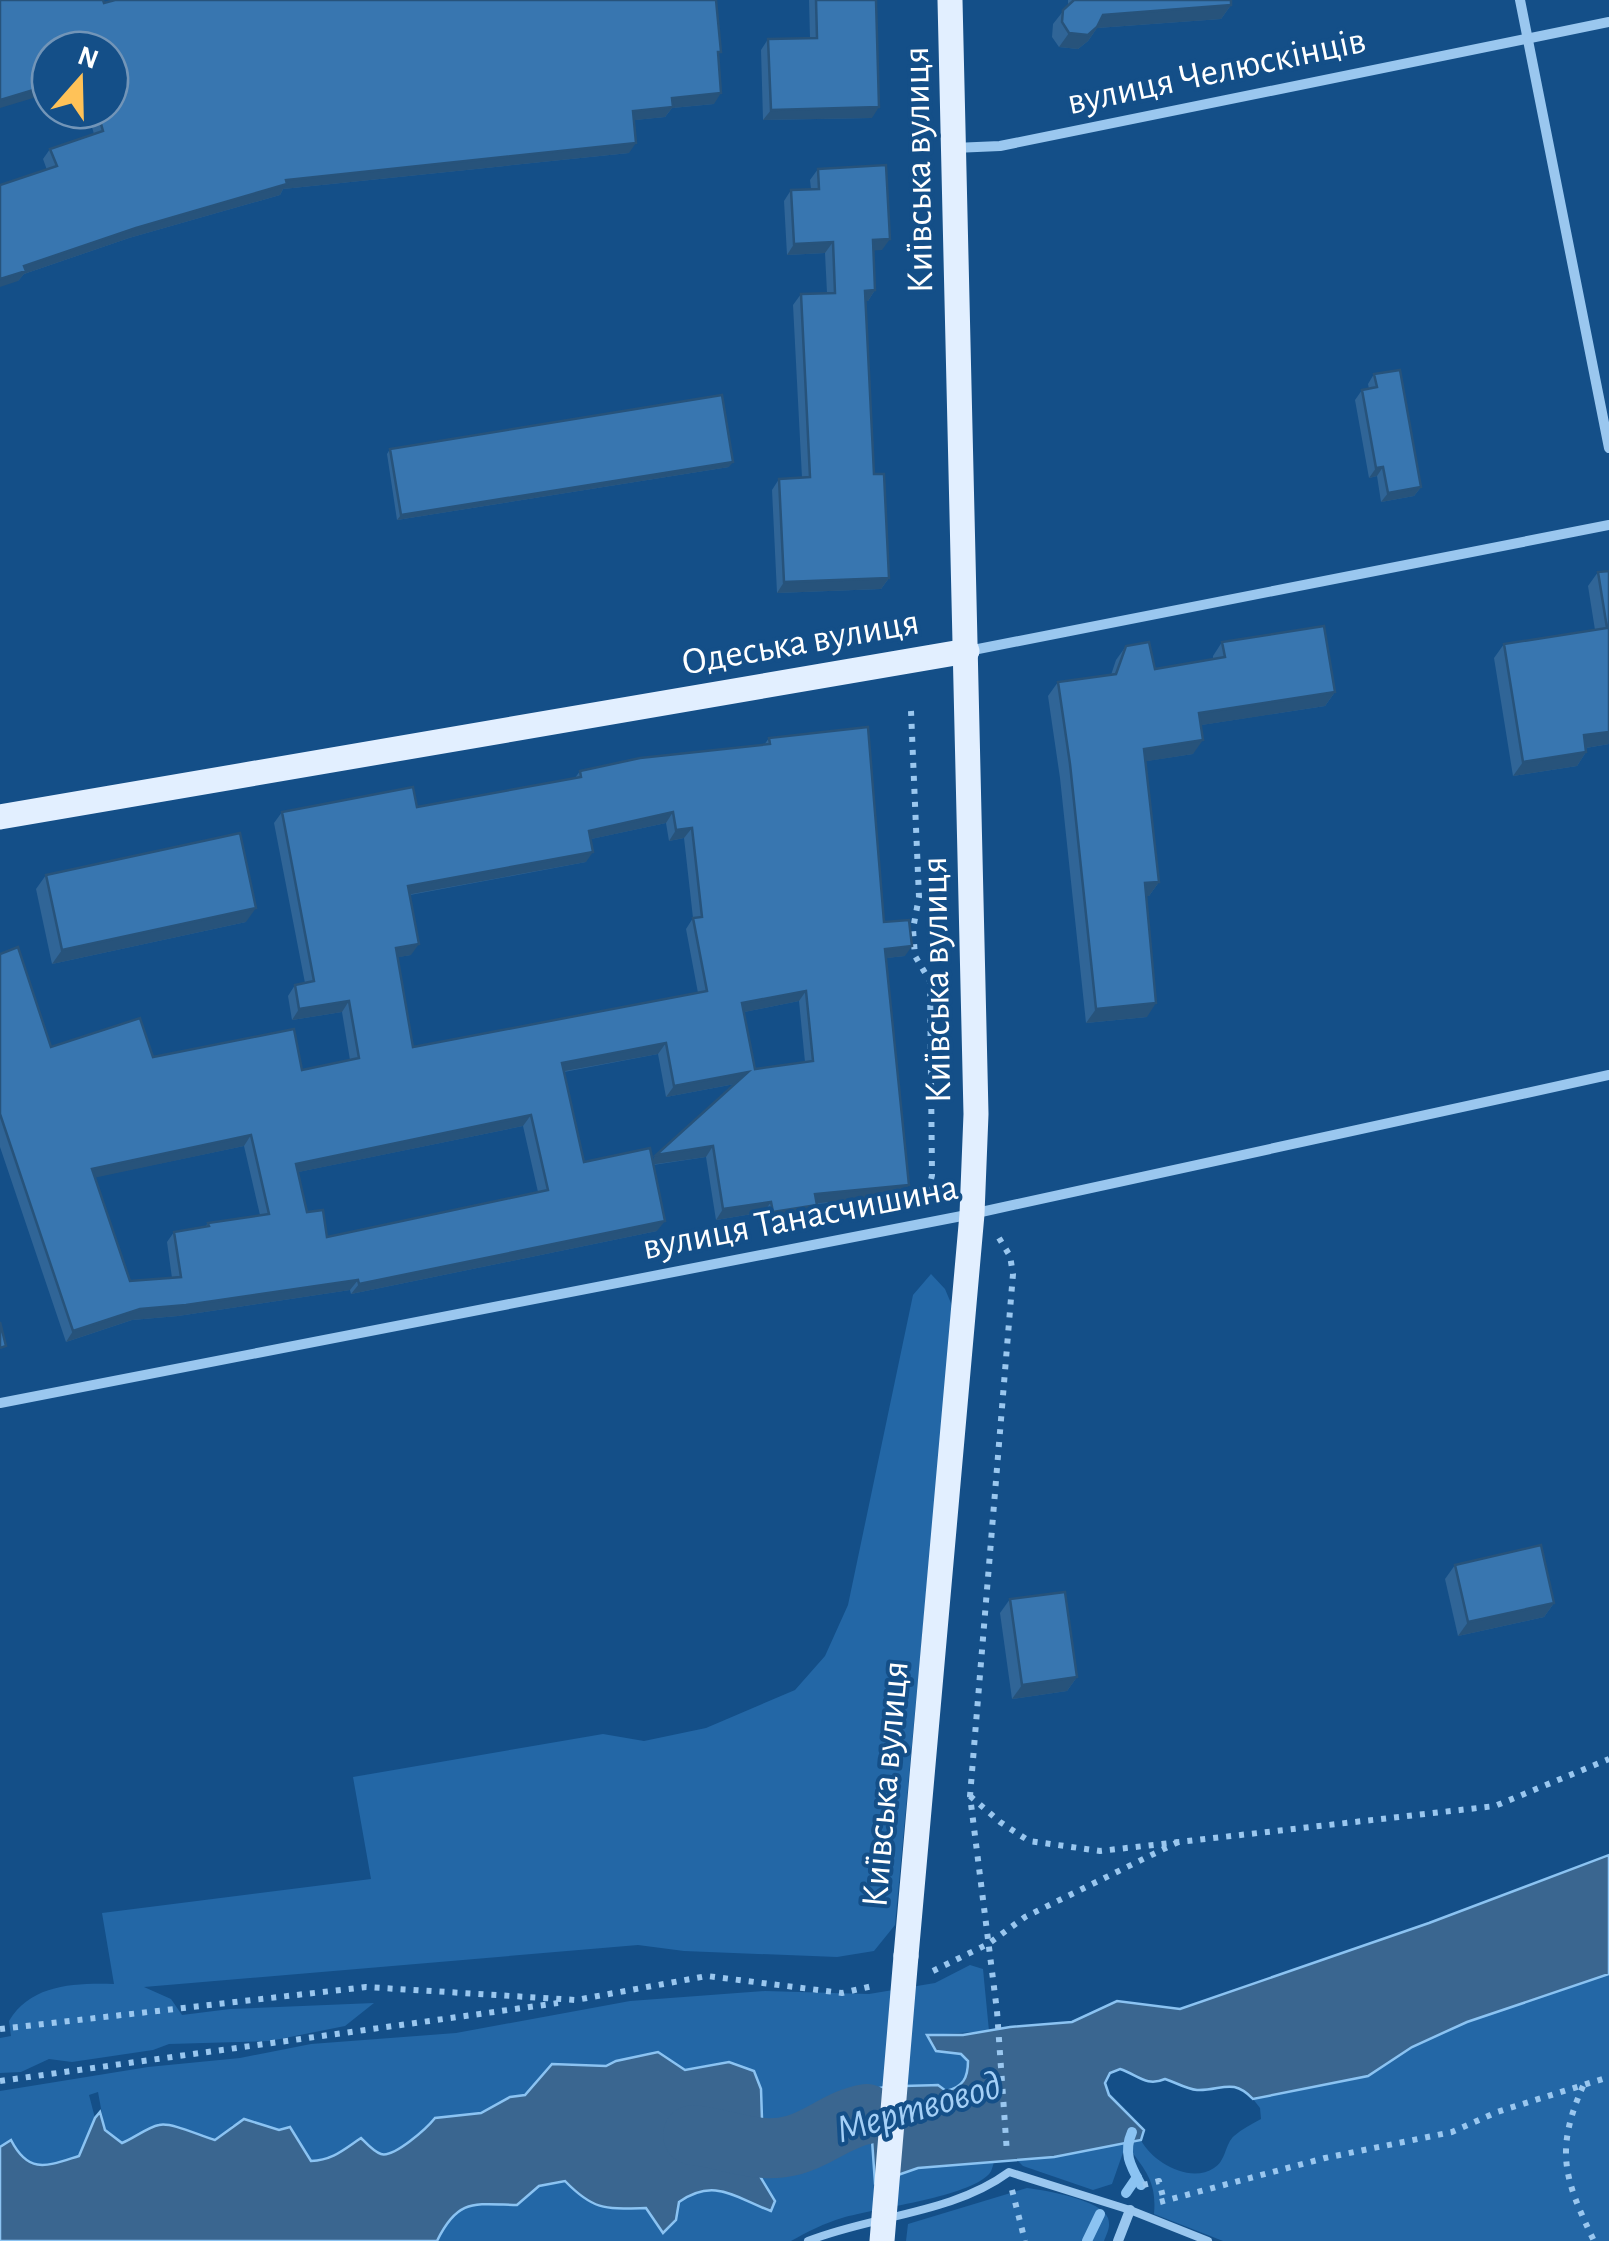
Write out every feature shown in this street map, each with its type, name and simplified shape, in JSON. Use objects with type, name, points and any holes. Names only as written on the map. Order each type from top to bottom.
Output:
[{"type":"main road","name":"Київська вулиця","points":[[882,2241],[972,1214],[976,1114],[950,0]]},
{"type":"main road","name":"Одеська вулиця","points":[[0,817],[967,651]]},
{"type":"street","points":[[1520,0],[1609,448]]},
{"type":"street","name":"вулиця Челюскінців","points":[[953,148],[1000,146],[1609,22]]},
{"type":"street","name":"Одеська вулиця","points":[[967,651],[1609,524]]},
{"type":"street","name":"вулиця Танасчишина","points":[[0,1403],[972,1214],[1609,1075]]},
{"type":"street","points":[[1118,2241],[1130,2210]]},
{"type":"lane","points":[[808,2241],[841,2228],[964,2196],[1009,2172],[1130,2210],[1208,2241]]},
{"type":"path","points":[[902,1211],[914,1206],[928,1192],[932,1175],[930,981],[915,956],[913,929],[919,897],[912,712]]},
{"type":"path","points":[[972,1214],[1000,1239],[1010,1256],[1013,1274],[970,1796],[997,2011],[1009,2172],[1024,2241]]},
{"type":"path","points":[[970,1796],[1029,1841],[1100,1852],[1495,1806],[1609,1759]]},
{"type":"path","points":[[929,1973],[988,1944],[1025,1917],[1182,1840]]},
{"type":"path","points":[[0,2082],[576,2000],[707,1976],[842,1993],[894,1981]]},
{"type":"path","points":[[0,2028],[366,1987],[576,2000]]},
{"type":"path","points":[[1130,2210],[1325,2158],[1452,2132],[1497,2112],[1609,2078]]},
{"type":"path","points":[[1583,2085],[1570,2124],[1564,2168],[1578,2210],[1594,2241]]},
{"type":"path","points":[[1143,2185],[1159,2181],[1164,2201]]},
{"type":"shaded area","points":[[931,1274],[945,1289],[953,1308],[895,1925],[874,1951],[837,1957],[684,1951],[638,1945],[144,1987],[171,1999],[182,2015],[374,2003],[345,2026],[270,2041],[169,2044],[72,2062],[49,2059],[21,2072],[0,2073],[0,2038],[11,2036],[9,2021],[29,1999],[55,1988],[114,1984],[102,1913],[371,1879],[353,1777],[603,1734],[644,1741],[706,1728],[795,1690],[825,1656],[848,1605],[913,1295]]},
{"type":"shaded area","points":[[970,1965],[983,1969],[989,2031],[929,2035],[949,2054],[961,2054],[968,2061],[966,2077],[957,2087],[946,2092],[869,2090],[827,2123],[790,2137],[777,2137],[761,2119],[761,2089],[754,2071],[729,2062],[685,2070],[658,2052],[606,2066],[553,2064],[525,2095],[433,2130],[387,2155],[352,2144],[327,2160],[311,2161],[287,2134],[257,2125],[232,2125],[224,2134],[209,2139],[162,2124],[122,2143],[105,2130],[98,2092],[89,2095],[95,2118],[80,2156],[40,2164],[25,2159],[11,2140],[0,2147],[0,2091],[148,2067],[240,2058],[311,2044],[456,2033],[630,2001],[765,1991],[869,1994],[935,1983]]},
{"type":"shaded area","points":[[1609,1974],[1609,2241],[1223,2241],[1154,2214],[1151,2184],[1126,2144],[1112,2184],[1093,2190],[1023,2166],[1017,2160],[1141,2140],[1163,2163],[1183,2172],[1204,2172],[1218,2165],[1234,2136],[1261,2119],[1260,2108],[1253,2099],[1368,2076],[1412,2047],[1467,2022]]},
{"type":"shaded area","points":[[848,2125],[869,2140],[876,2183],[918,2168],[994,2162],[987,2176],[975,2184],[918,2202],[842,2218],[791,2241],[437,2241],[460,2210],[478,2205],[517,2205],[539,2186],[565,2181],[584,2198],[601,2206],[646,2208],[663,2233],[676,2220],[679,2202],[704,2191],[725,2192],[771,2211],[775,2201],[755,2168],[759,2156],[775,2148],[805,2144]]},
{"type":"shaded area","points":[[1027,2188],[1072,2197],[1104,2212],[1109,2224],[1104,2241],[906,2241],[908,2224]]},
{"type":"water","points":[[1609,1855],[1609,1974],[1467,2022],[1412,2047],[1368,2076],[1253,2099],[1239,2088],[1193,2089],[1165,2079],[1147,2081],[1120,2069],[1110,2073],[1105,2083],[1109,2095],[1144,2130],[1141,2140],[1054,2157],[918,2168],[875,2183],[872,2140],[863,2129],[840,2126],[821,2137],[759,2156],[755,2168],[775,2201],[771,2211],[725,2192],[704,2191],[679,2202],[676,2220],[663,2233],[646,2208],[601,2206],[584,2198],[565,2181],[539,2186],[517,2205],[478,2205],[460,2210],[437,2241],[0,2241],[0,2147],[11,2140],[25,2159],[40,2165],[79,2156],[100,2112],[105,2130],[122,2143],[159,2125],[215,2140],[244,2119],[279,2130],[290,2127],[311,2161],[332,2156],[361,2138],[376,2151],[387,2154],[410,2141],[435,2118],[481,2113],[510,2097],[525,2095],[552,2064],[606,2066],[658,2052],[685,2070],[729,2062],[754,2071],[761,2089],[762,2119],[777,2137],[791,2137],[814,2129],[872,2089],[938,2085],[946,2091],[960,2084],[966,2077],[968,2061],[961,2054],[936,2051],[927,2035],[963,2035],[1072,2022],[1117,2001],[1180,2009],[1429,1923]]},
{"type":"building","points":[[0,0],[716,0],[721,93],[672,98],[673,107],[633,111],[636,143],[286,180],[287,184],[24,266],[26,271],[0,279],[0,185],[57,166],[50,149],[103,130],[130,130],[130,30],[30,30],[30,91],[0,100]]},
{"type":"building","points":[[816,0],[876,0],[879,107],[771,110],[768,39],[817,38]]},
{"type":"building","points":[[1074,0],[1231,0],[1231,5],[1103,15],[1088,35],[1069,33],[1062,22],[1063,10]]},
{"type":"building","points":[[886,165],[890,239],[873,240],[875,290],[865,291],[874,474],[884,474],[889,578],[784,582],[779,479],[810,477],[801,294],[835,293],[833,242],[794,244],[791,190],[819,189],[818,169]]},
{"type":"building","points":[[1400,370],[1421,487],[1388,493],[1383,467],[1376,468],[1362,390],[1377,387],[1374,374]]},
{"type":"building","points":[[722,395],[733,462],[401,515],[390,449]]},
{"type":"building","points":[[1609,571],[1609,732],[1584,735],[1586,752],[1523,762],[1504,644],[1607,628],[1598,572]]},
{"type":"building","points":[[1324,626],[1335,692],[1199,713],[1203,740],[1144,749],[1159,882],[1145,883],[1156,1003],[1096,1009],[1058,682],[1116,674],[1126,646],[1149,642],[1155,669],[1225,657],[1222,642]]},
{"type":"building","points":[[868,727],[884,922],[909,920],[912,946],[885,949],[909,1185],[815,1194],[817,1205],[773,1212],[771,1202],[723,1209],[713,1146],[656,1155],[748,1072],[674,1086],[666,1043],[562,1063],[584,1162],[650,1148],[665,1221],[359,1284],[358,1280],[140,1309],[73,1331],[0,1114],[0,954],[18,947],[51,1047],[140,1018],[153,1057],[294,1029],[302,1070],[359,1058],[349,1001],[299,1009],[295,985],[314,981],[282,812],[413,787],[417,807],[581,777],[580,771],[640,758],[770,744],[769,738]],"holes":[[[673,812],[676,830],[692,828],[702,917],[693,918],[707,991],[413,1047],[396,948],[419,944],[408,886],[593,852],[589,831]],[[806,991],[813,1061],[755,1069],[742,1003]],[[531,1115],[548,1190],[327,1237],[323,1210],[307,1212],[296,1164]],[[251,1135],[269,1214],[174,1232],[181,1277],[130,1281],[92,1169]]]},
{"type":"building","points":[[240,833],[256,908],[62,950],[46,875]]},
{"type":"building","points":[[0,1322],[6,1346],[0,1348]]},
{"type":"building","points":[[1541,1545],[1554,1603],[1468,1622],[1455,1565]]},
{"type":"building","points":[[1065,1592],[1077,1677],[1022,1685],[1010,1599]]},
{"type":"waterway","name":"Мертвовод","points":[[693,2135],[781,2148],[867,2114]]},
{"type":"waterway","points":[[1132,2132],[1129,2159],[1141,2185]]},
{"type":"waterway","points":[[1126,2193],[1137,2177]]},
{"type":"waterway","points":[[1087,2241],[1100,2214]]}]
